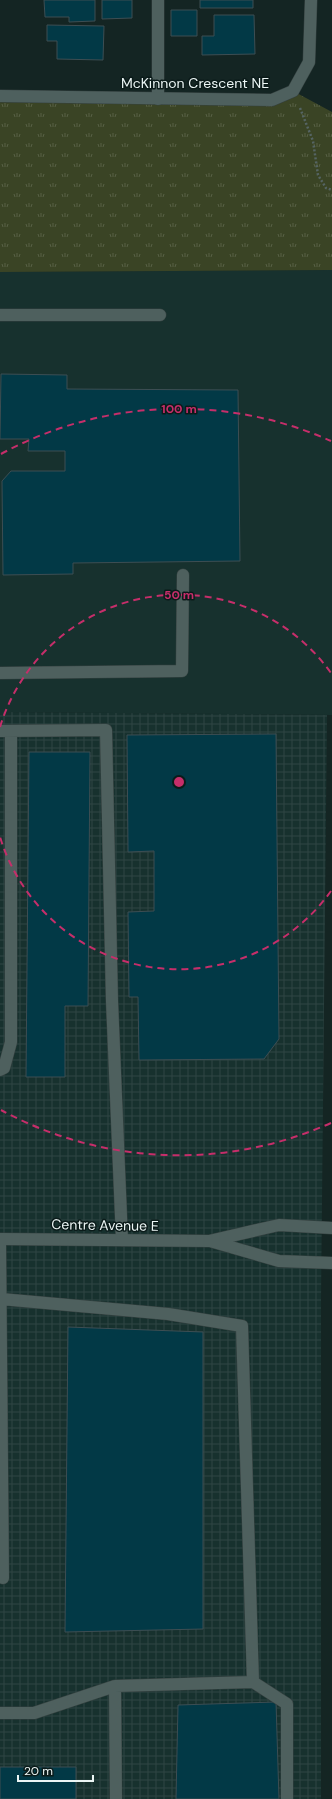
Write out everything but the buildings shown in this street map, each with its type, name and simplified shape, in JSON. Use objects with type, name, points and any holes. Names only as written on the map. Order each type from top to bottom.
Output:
[{"type":"street","points":[[158,0],[158,100]]},
{"type":"street","points":[[293,91],[309,62],[311,0]]},
{"type":"street","name":"McKinnon Crescent NE","points":[[0,96],[158,100],[272,100],[293,91]]},
{"type":"street","points":[[0,315],[160,315]]},
{"type":"street","points":[[0,673],[182,671],[183,575]]},
{"type":"street","points":[[0,1070],[4,1068],[11,1042],[6,731],[106,730],[112,1001],[122,1240]]},
{"type":"street","name":"Centre Avenue E","points":[[0,1240],[209,1241],[279,1226],[332,1228]]},
{"type":"street","points":[[0,1240],[3,1578]]},
{"type":"street","name":"Centre Avenue E","points":[[209,1241],[279,1261],[332,1263]]},
{"type":"street","points":[[0,1299],[168,1314],[242,1326],[253,1682]]},
{"type":"street","points":[[0,1713],[34,1713],[115,1686],[253,1682],[287,1704],[287,1799]]},
{"type":"street","points":[[115,1686],[116,1799]]},
{"type":"path","points":[[293,91],[313,141],[318,175],[326,188],[332,190]]},
{"type":"shaded area","points":[[332,270],[332,715],[0,712],[0,272]]},
{"type":"shaded area","points":[[0,712],[327,715],[321,1299],[321,1799],[0,1799]]},
{"type":"green space","points":[[293,91],[332,112],[332,270],[0,272],[0,96],[272,100]]}]
